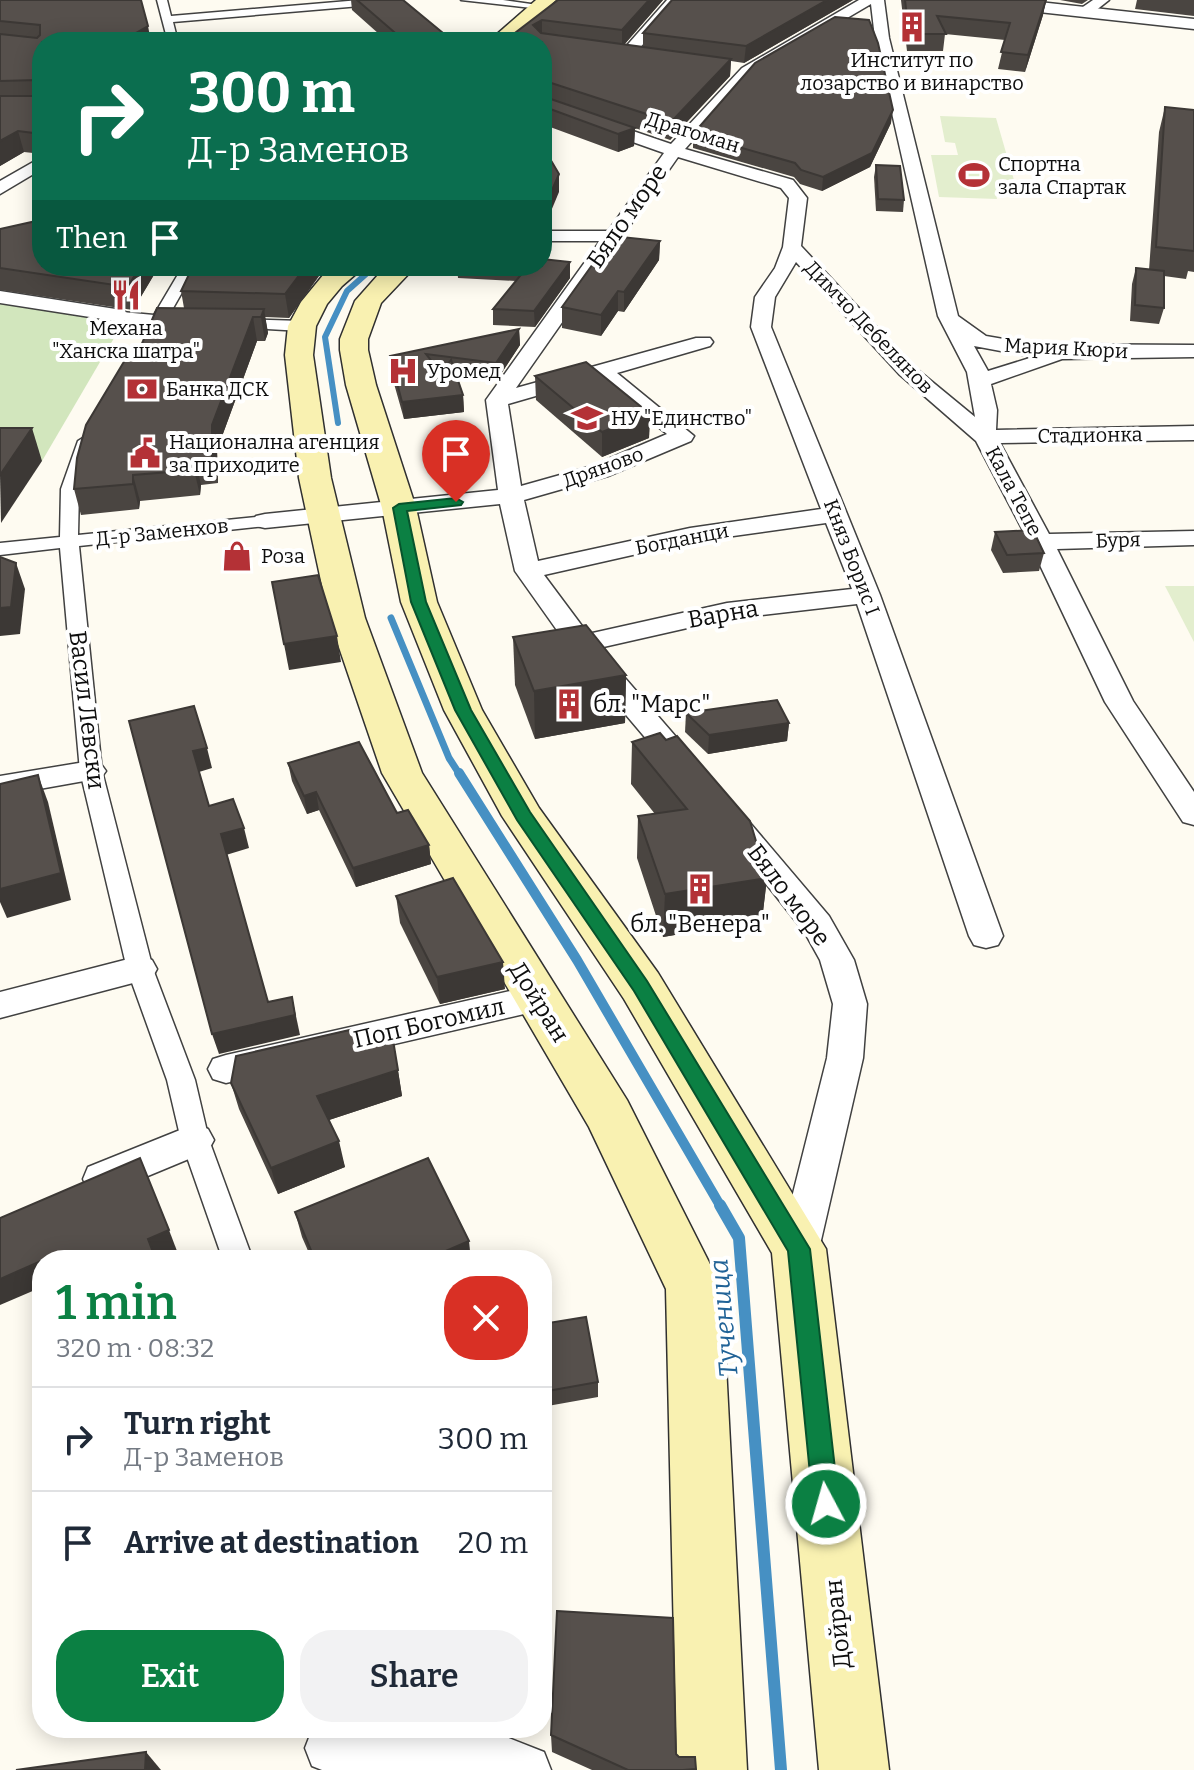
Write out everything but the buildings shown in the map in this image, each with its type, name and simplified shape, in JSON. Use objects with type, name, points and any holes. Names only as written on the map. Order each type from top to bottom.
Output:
[{"type":"main road","points":[[509,32],[543,3]]},
{"type":"main road","name":"Дойран","points":[[340,276],[323,291],[302,326],[299,355],[315,478],[347,618],[402,773],[609,1115],[694,1288],[712,1770]]},
{"type":"main road","name":"Дойран","points":[[389,276],[368,301],[354,339],[361,385],[399,508],[419,602],[463,710],[523,816],[641,986],[799,1249],[854,1770]]},
{"type":"street","points":[[162,0],[170,32]]},
{"type":"street","points":[[166,19],[396,0]]},
{"type":"street","points":[[466,0],[543,3]]},
{"type":"street","points":[[627,54],[674,0]]},
{"type":"street","name":"Бяло море","points":[[799,1249],[845,1058],[850,1004],[837,960],[817,925],[581,644],[528,571],[516,530],[497,400],[674,151],[740,70],[869,0]]},
{"type":"street","name":"Кала Тепе","points":[[877,0],[882,38],[948,316],[980,381],[986,410],[985,437],[1041,542],[1119,702],[1194,815]]},
{"type":"street","points":[[975,0],[1194,24]]},
{"type":"street","points":[[1085,12],[1102,0]]},
{"type":"street","name":"Драгоман","points":[[552,108],[674,151],[787,184]]},
{"type":"street","points":[[0,189],[32,168]]},
{"type":"street","name":"Княз Борис I","points":[[787,184],[798,198],[792,247],[784,268],[765,297],[761,327],[867,595],[986,936]]},
{"type":"street","points":[[552,236],[613,236]]},
{"type":"street","name":"Димчо Дебелянов","points":[[792,247],[906,370],[985,437]]},
{"type":"street","points":[[142,347],[184,276]]},
{"type":"street","points":[[0,297],[158,321],[187,322]]},
{"type":"street","name":"Мария Кюри","points":[[948,316],[962,331],[980,342],[1016,348],[1194,351]]},
{"type":"street","points":[[215,323],[302,326]]},
{"type":"street","points":[[497,400],[703,342]]},
{"type":"street","points":[[980,381],[1070,350]]},
{"type":"street","name":"Дряново","points":[[513,496],[600,471],[683,436],[602,371]]},
{"type":"street","name":"Васил Левски","points":[[97,424],[81,449],[70,489],[69,542],[91,771],[140,969],[181,1080],[195,1140],[234,1250]]},
{"type":"street","name":"Стадионка","points":[[985,437],[1194,433]]},
{"type":"street","name":"Д-р Заменхов","points":[[0,549],[513,496]]},
{"type":"street","name":"Богданци","points":[[528,571],[690,535],[837,514]]},
{"type":"street","name":"Буря","points":[[1041,542],[1194,538]]},
{"type":"street","name":"Варна","points":[[581,644],[727,611],[867,595]]},
{"type":"street","points":[[0,786],[91,771]]},
{"type":"street","points":[[0,1005],[140,969]]},
{"type":"street","name":"Поп Богомил","points":[[226,1069],[537,998]]},
{"type":"street","points":[[70,1193],[195,1140]]},
{"type":"street","points":[[328,1749],[477,1751],[526,1770]]},
{"type":"green space","name":"Спортна зала Спартак","points":[[940,116],[996,118],[1018,194],[996,194],[997,199],[939,197],[931,155],[958,155],[955,143],[945,142]]},
{"type":"green space","points":[[0,302],[124,321],[42,461],[0,460]]},
{"type":"green space","points":[[1165,586],[1194,586],[1194,642]]},
{"type":"waterway","name":"Тученица","points":[[338,423],[325,337],[347,291],[364,276]]},
{"type":"waterway","name":"Тученица","points":[[391,618],[449,758],[460,775]]},
{"type":"waterway","name":"Тученица","points":[[459,773],[577,960],[721,1207]]},
{"type":"waterway","name":"Тученица","points":[[720,1205],[739,1238],[781,1770]]},
{"type":"place","name":"Институт по лозарство и винарство","points":[[912,27]]},
{"type":"place","name":"Спортна зала Спартак","points":[[974,175]]},
{"type":"place","name":"Механа \"Ханска шатра\"","points":[[126,295]]},
{"type":"place","name":"Уромед","points":[[403,371]]},
{"type":"place","name":"Банка ДСК","points":[[142,389]]},
{"type":"place","name":"НУ \"Единство\"","points":[[587,418]]},
{"type":"place","name":"Национална агенция за приходите","points":[[145,453]]},
{"type":"place","name":"Роза","points":[[237,556]]},
{"type":"place","name":"бл. \"Марс\"","points":[[569,704]]},
{"type":"place","name":"бл. \"Венера\"","points":[[700,889]]},
{"type":"route","points":[[456,502],[399,508],[419,602],[463,710],[523,816],[641,986],[799,1249],[826,1504]]}]
